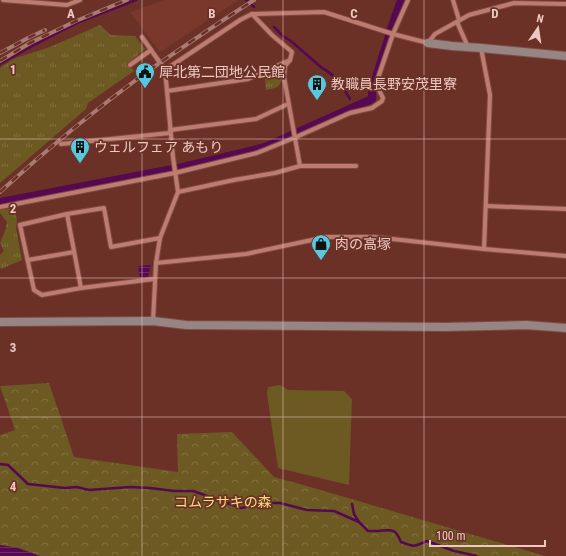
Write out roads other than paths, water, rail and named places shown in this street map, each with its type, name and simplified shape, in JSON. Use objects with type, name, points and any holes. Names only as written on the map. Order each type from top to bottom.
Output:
[{"type":"street","points":[[3,0],[67,5],[79,0]]},
{"type":"street","points":[[0,207],[175,173],[257,153],[350,113],[372,108],[382,101],[383,98],[376,84],[408,0]]},
{"type":"street","points":[[453,0],[458,21],[468,47]]},
{"type":"street","points":[[428,43],[435,34],[469,15],[514,3],[566,4]]},
{"type":"street","points":[[165,70],[240,20],[252,14],[324,12],[428,43],[566,56]]},
{"type":"street","points":[[252,14],[272,35],[292,52],[290,60],[285,66],[284,77],[300,166]]},
{"type":"street","points":[[142,36],[165,70],[170,132],[178,192],[160,238],[154,279],[153,321]]},
{"type":"street","points":[[481,48],[490,95],[484,249]]},
{"type":"street","points":[[130,66],[151,50]]},
{"type":"street","points":[[167,90],[248,79],[290,60]]},
{"type":"street","points":[[60,144],[170,132],[256,118],[288,104]]},
{"type":"street","points":[[178,192],[300,166],[356,166]]},
{"type":"street","points":[[486,206],[566,209]]},
{"type":"street","points":[[154,279],[81,288],[42,295],[34,290],[20,225],[67,214],[104,208],[111,247],[160,238]]},
{"type":"street","points":[[67,214],[81,288]]},
{"type":"street","points":[[156,263],[246,254],[326,237],[374,237],[566,256]]},
{"type":"street","points":[[28,260],[74,252]]},
{"type":"street","points":[[0,322],[153,321],[186,325],[445,327],[526,326],[566,328]]},
{"type":"waterway","points":[[0,64],[79,22],[136,0]]},
{"type":"waterway","points":[[246,0],[254,7]]},
{"type":"waterway","points":[[391,29],[401,0]]},
{"type":"waterway","points":[[274,27],[283,36],[331,74],[350,99]]},
{"type":"waterway","points":[[0,202],[183,167],[265,147],[372,99],[372,90],[389,36]]},
{"type":"waterway","points":[[0,464],[8,465],[28,484],[65,488],[77,487],[89,490],[130,487],[174,491],[193,491],[241,508],[269,503],[280,503],[307,510],[334,511],[359,522],[368,531],[392,530],[397,534],[401,542],[409,545],[414,546],[427,541],[454,551],[477,556]]},
{"type":"waterway","points":[[352,504],[354,514],[359,522]]},
{"type":"railway","points":[[0,61],[30,43],[76,21],[127,0]]},
{"type":"railway","points":[[0,192],[54,145],[129,85],[187,44],[254,0]]},
{"type":"railway","points":[[0,53],[45,30]]},
{"type":"place","name":"犀北第二団地公民館","points":[[145,89]]},
{"type":"place","name":"教職員長野安茂里寮","points":[[317,101]]},
{"type":"place","name":"ウェルフェア あもり","points":[[80,164]]},
{"type":"place","name":"肉の高塚","points":[[321,261]]},
{"type":"park label","name":"コムラサキの森","points":[[223,502]]}]
